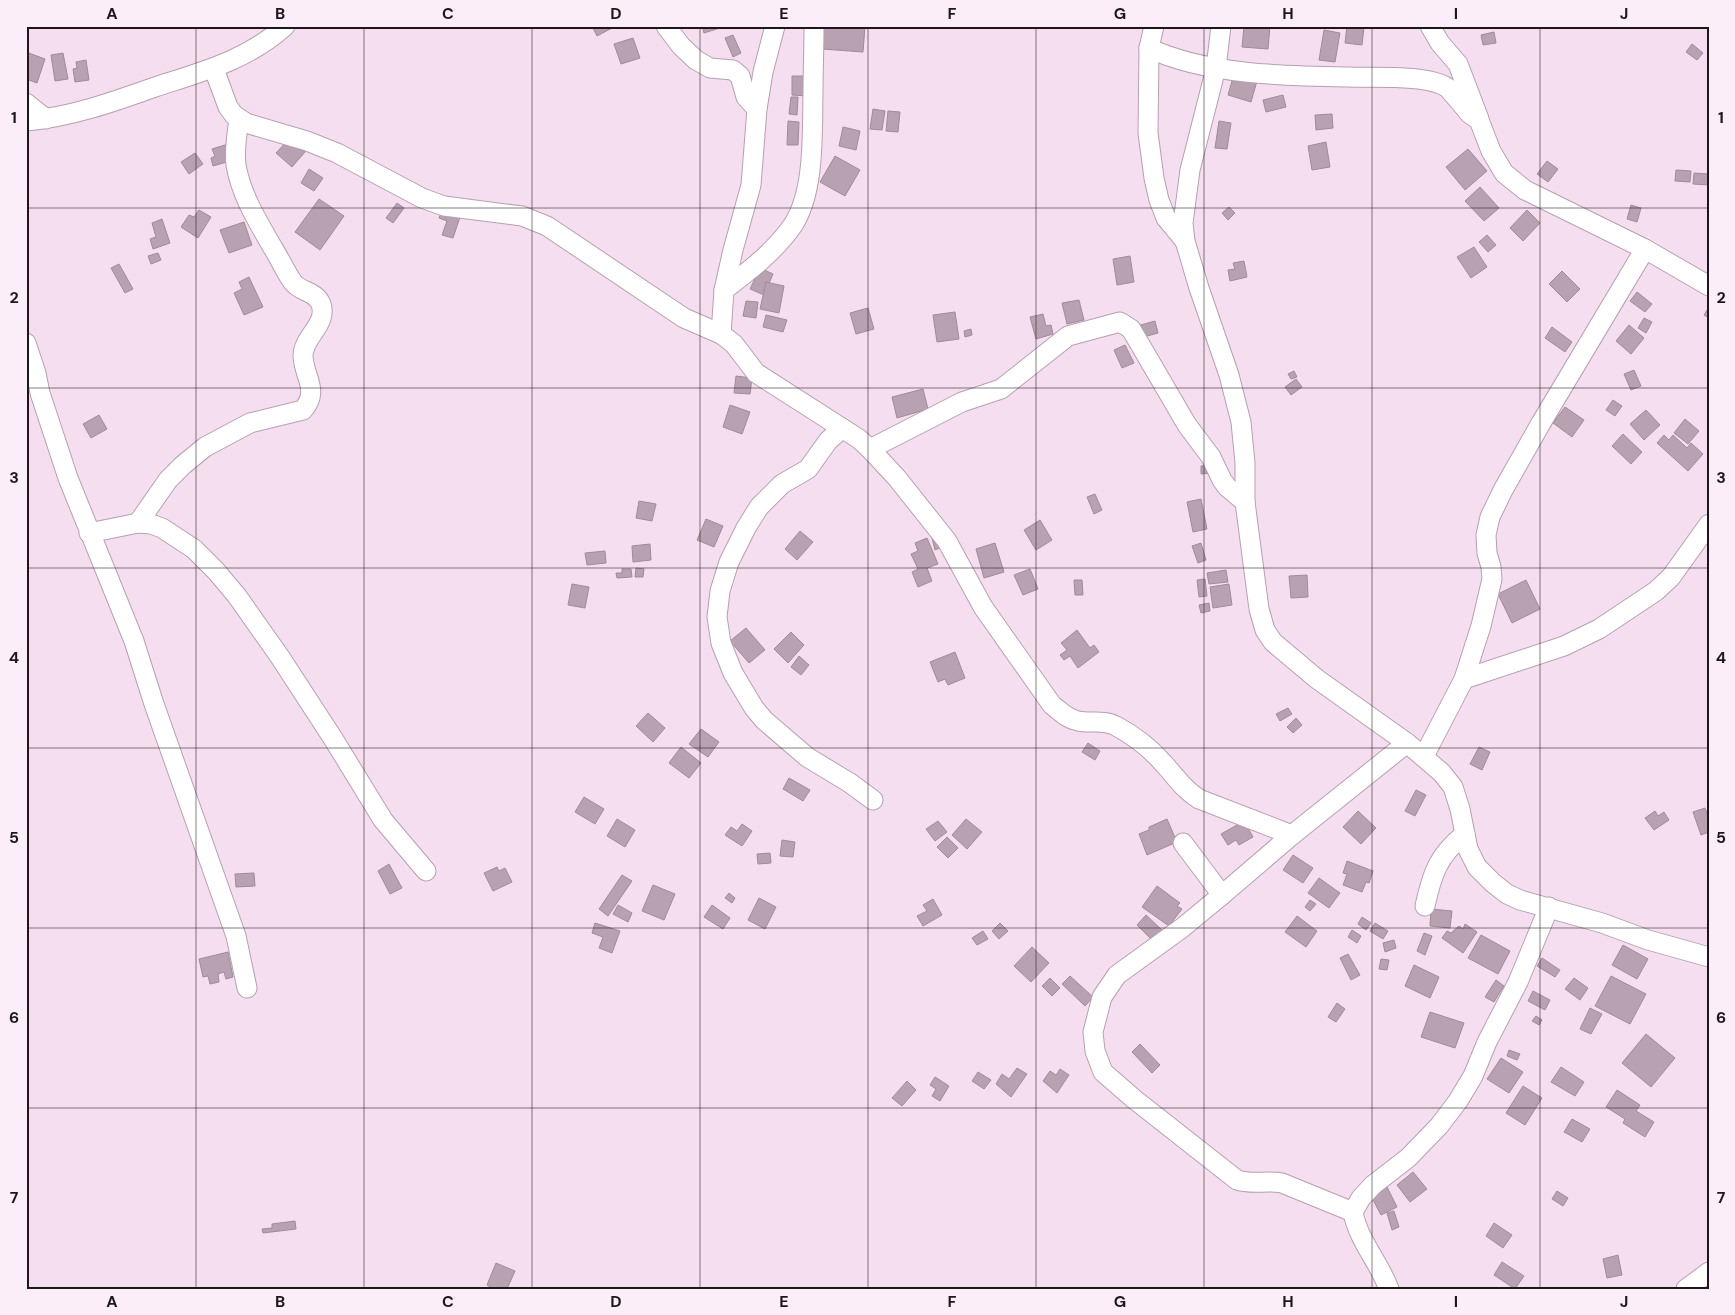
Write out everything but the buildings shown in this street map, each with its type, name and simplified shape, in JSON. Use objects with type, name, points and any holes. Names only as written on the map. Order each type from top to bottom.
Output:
[{"type":"street","points":[[26,121],[89,110],[214,69],[274,37],[285,26]]},
{"type":"street","points":[[666,26],[681,46],[696,60],[710,68],[733,70],[740,76],[746,97],[757,109]]},
{"type":"street","points":[[721,334],[724,290],[751,185],[757,109],[763,72],[776,26]]},
{"type":"street","points":[[724,290],[776,246],[793,225],[806,196],[812,126],[814,26]]},
{"type":"street","points":[[1154,26],[1149,48],[1148,133],[1154,178],[1159,200],[1166,218],[1185,241]]},
{"type":"street","points":[[1221,26],[1216,68],[1190,170],[1184,211],[1185,241],[1238,406],[1244,439],[1245,502],[1259,608],[1265,630],[1273,642],[1317,679],[1407,743],[1442,773],[1453,787],[1460,809],[1468,850],[1477,867],[1493,883],[1514,897],[1602,923],[1648,940],[1691,953],[1709,956]]},
{"type":"street","points":[[1430,26],[1440,43],[1458,64],[1491,151],[1504,173],[1525,190],[1644,248],[1709,286]]},
{"type":"street","points":[[1149,48],[1177,60],[1216,68],[1291,76],[1420,79],[1448,88],[1466,111],[1479,120]]},
{"type":"street","points":[[214,69],[228,107],[239,119],[246,123],[337,153],[422,198],[444,206],[505,213],[535,220],[684,318],[721,334],[734,344],[756,372],[858,438],[903,485],[947,541],[988,615],[1052,705],[1066,716],[1078,721],[1104,722],[1114,725],[1147,748],[1189,793],[1199,799],[1292,835]]},
{"type":"street","points":[[26,104],[46,119]]},
{"type":"street","points":[[138,523],[168,480],[182,465],[205,447],[250,423],[303,410],[311,397],[312,390],[303,353],[306,343],[322,319],[321,304],[315,295],[300,289],[292,281],[265,236],[248,201],[239,180],[235,163],[239,119]]},
{"type":"street","points":[[1424,756],[1464,679],[1481,626],[1492,578],[1486,535],[1490,517],[1541,423],[1644,248]]},
{"type":"street","points":[[870,449],[962,402],[1002,390],[1068,336],[1120,322],[1130,329],[1183,418],[1211,457],[1222,480],[1245,502]]},
{"type":"street","points":[[26,343],[36,373],[33,396],[134,641],[154,704],[236,936],[247,988]]},
{"type":"street","points":[[842,428],[823,448],[808,469],[782,484],[759,507],[729,562],[720,592],[717,617],[721,643],[733,673],[754,708],[764,720],[807,757],[850,783],[873,800]]},
{"type":"street","points":[[89,533],[138,523],[152,524],[194,550],[216,570],[271,644],[334,740],[383,820],[426,871]]},
{"type":"street","points":[[1464,679],[1564,646],[1599,628],[1656,591],[1670,578],[1709,524]]},
{"type":"street","points":[[1352,1212],[1282,1183],[1271,1181],[1246,1183],[1237,1180],[1134,1099],[1103,1072],[1095,1051],[1093,1032],[1102,997],[1117,975],[1175,933],[1292,835],[1407,743]]},
{"type":"street","points":[[1425,906],[1433,875],[1440,858],[1464,834]]},
{"type":"street","points":[[1183,842],[1222,895]]},
{"type":"street","points":[[1389,1289],[1360,1235],[1352,1212],[1360,1198],[1373,1185],[1408,1158],[1439,1126],[1458,1101],[1473,1076],[1487,1042],[1518,982],[1548,907]]},
{"type":"street","points":[[1686,1289],[1709,1272]]}]
